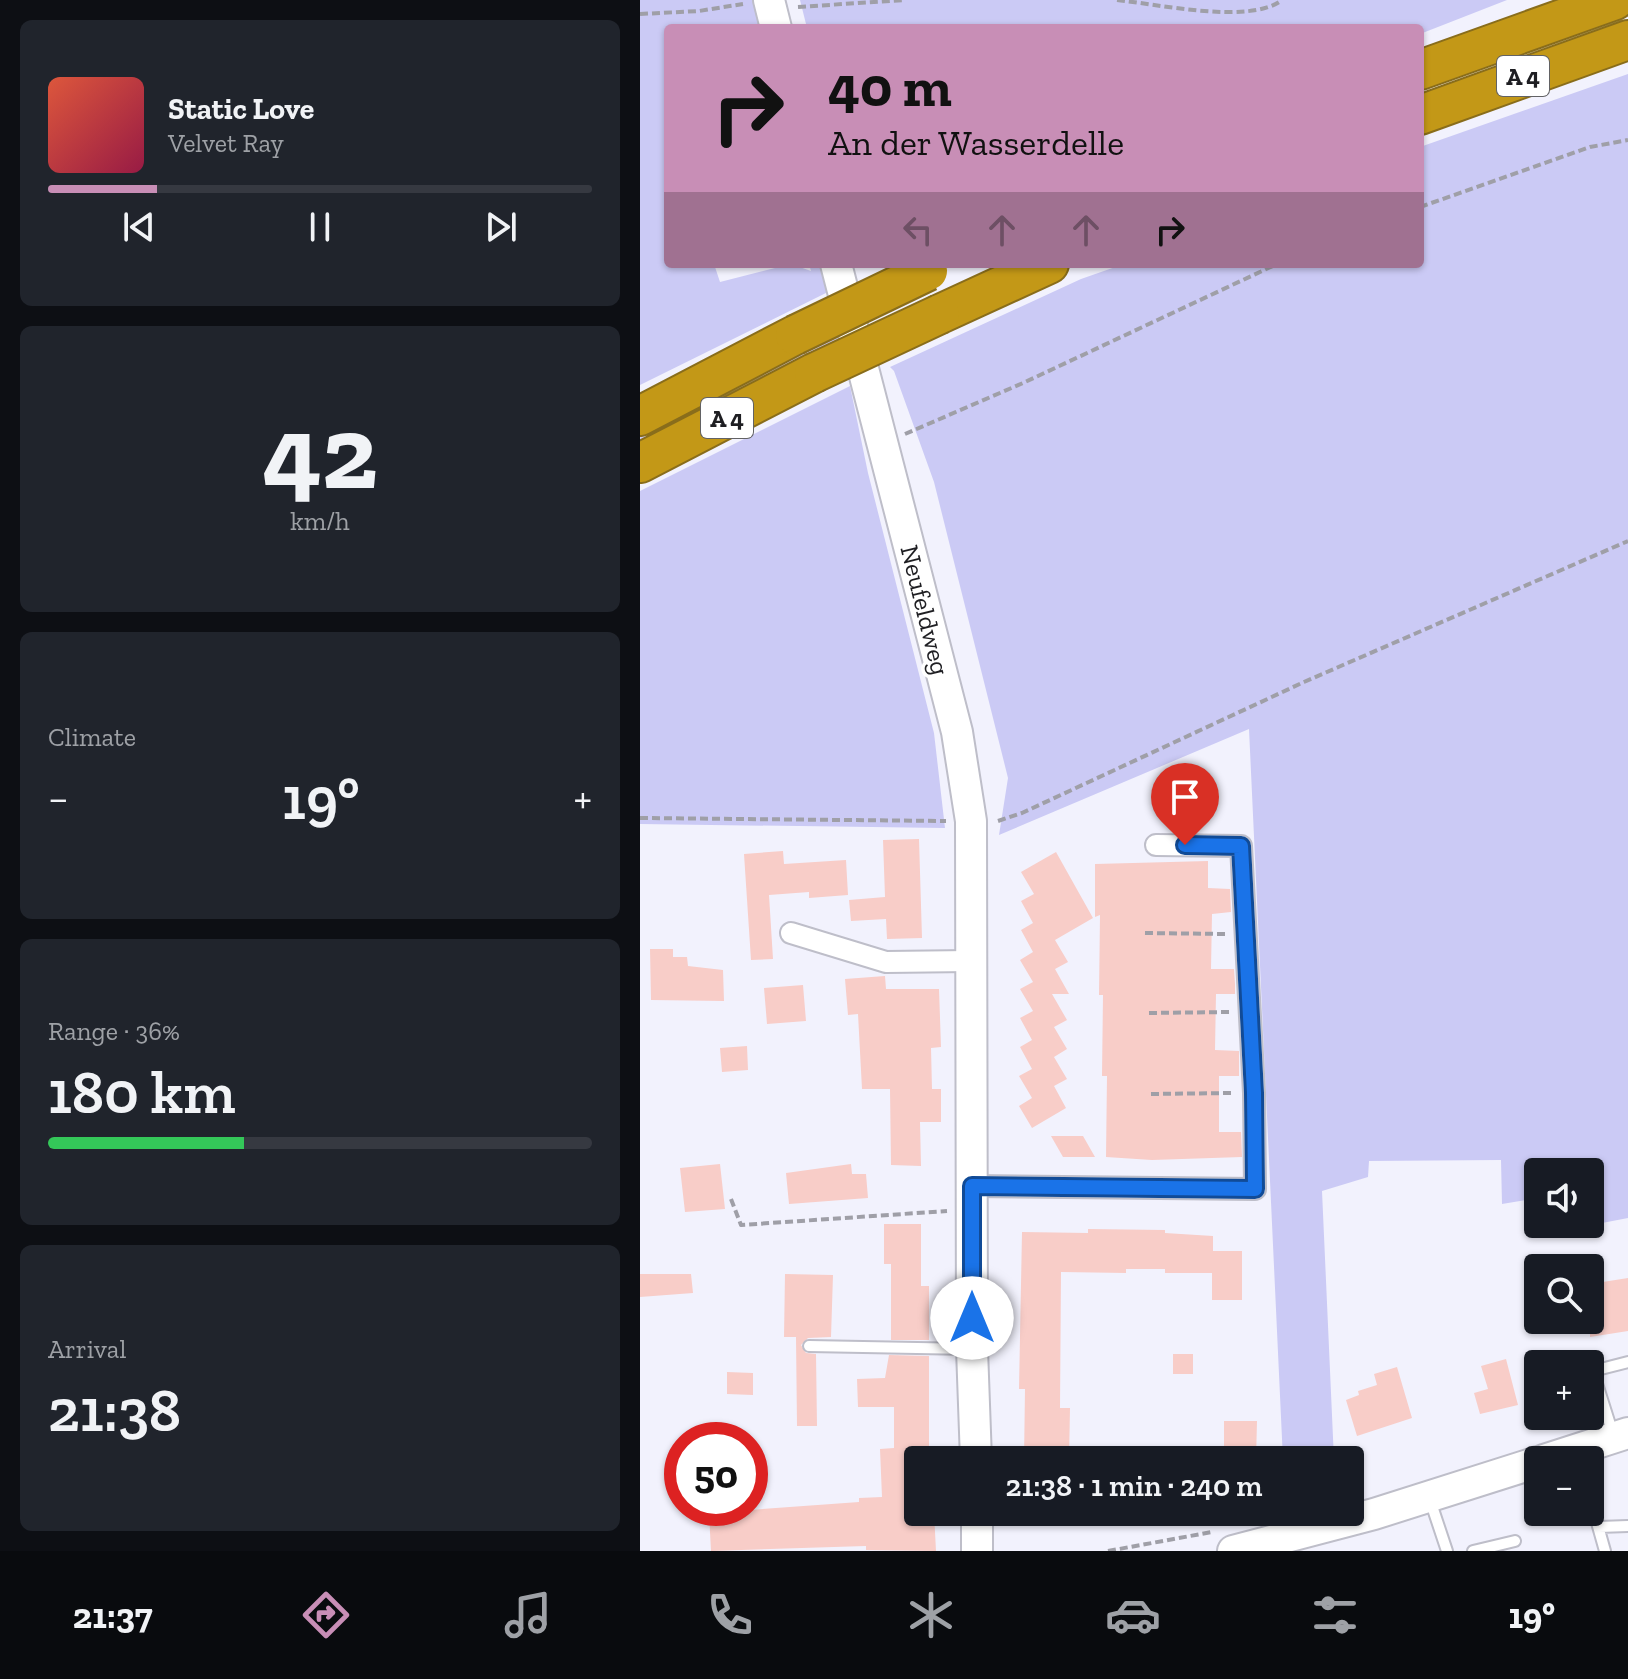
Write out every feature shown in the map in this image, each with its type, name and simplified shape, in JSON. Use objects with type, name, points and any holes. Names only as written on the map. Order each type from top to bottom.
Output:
[{"type":"highway","points":[[1542,25],[1586,0]]},
{"type":"highway","name":"A 4","points":[[1424,69],[1615,0]]},
{"type":"highway","name":"A 4","points":[[1424,113],[1628,40]]},
{"type":"highway","points":[[1528,74],[1628,57]]},
{"type":"highway","name":"A 4","points":[[640,416],[795,335],[937,268]]},
{"type":"highway","name":"A 4","points":[[640,463],[814,373],[1040,268]]},
{"type":"main road","name":"Neufeldweg","points":[[837,268],[983,822],[970,961],[975,1446]]},
{"type":"main road","points":[[1597,1446],[1621,1435]]},
{"type":"main road","points":[[1224,1541],[1281,1545],[1524,1467]]},
{"type":"main road","points":[[977,1526],[977,1551]]},
{"type":"street","points":[[972,1198],[1255,1189],[1254,1093],[1241,846],[1156,845]]},
{"type":"street","points":[[791,933],[886,962],[970,961]]},
{"type":"lane","points":[[809,1346],[972,1349]]},
{"type":"lane","points":[[1621,1435],[1593,1371],[1628,1362]]},
{"type":"lane","points":[[1430,1498],[1447,1551]]},
{"type":"lane","points":[[1605,1551],[1599,1527],[1628,1526]]},
{"type":"lane","points":[[1473,1551],[1515,1541]]},
{"type":"path","points":[[640,14],[772,12],[904,0]]},
{"type":"path","points":[[1117,0],[1217,13],[1274,6],[1282,0]]},
{"type":"path","points":[[1424,206],[1590,147],[1628,140]]},
{"type":"path","points":[[882,441],[966,409],[1268,268]]},
{"type":"path","points":[[640,818],[983,822],[1022,813],[1304,682],[1628,541]]},
{"type":"path","points":[[1145,933],[1247,934]]},
{"type":"path","points":[[1149,1013],[1250,1012]]},
{"type":"path","points":[[1151,1094],[1254,1093]]},
{"type":"path","points":[[731,1199],[741,1225],[972,1198]]},
{"type":"path","points":[[1108,1551],[1224,1541]]},
{"type":"shaded area","points":[[640,0],[755,0],[761,24],[664,24],[664,268],[715,268],[720,282],[775,268],[811,271],[810,268],[824,268],[830,291],[640,385]]},
{"type":"shaded area","points":[[800,0],[1507,0],[1424,32],[1424,24],[806,24]]},
{"type":"shaded area","points":[[1628,74],[1628,1218],[1604,1223],[1604,1158],[1524,1158],[1524,1200],[1502,1204],[1501,1160],[1369,1161],[1368,1177],[1322,1191],[1333,1446],[1282,1446],[1249,729],[999,835],[1008,778],[934,482],[890,367],[1081,279],[1113,268],[1424,268],[1424,146]]},
{"type":"shaded area","points":[[837,333],[840,345],[640,444],[640,432]]},
{"type":"shaded area","points":[[850,386],[868,473],[934,733],[945,828],[640,824],[640,491]]},
{"type":"building","points":[[919,839],[922,938],[887,939],[886,919],[851,921],[849,900],[885,897],[883,840]]},
{"type":"building","points":[[783,851],[784,864],[846,860],[848,895],[809,898],[809,892],[769,895],[773,959],[751,960],[744,854]]},
{"type":"building","points":[[1056,852],[1093,918],[1055,940],[1068,962],[1055,969],[1069,994],[1052,994],[1067,1020],[1054,1027],[1067,1049],[1054,1057],[1067,1079],[1054,1086],[1066,1108],[1032,1128],[1019,1106],[1032,1098],[1019,1076],[1032,1069],[1020,1047],[1032,1040],[1020,1018],[1033,1011],[1020,989],[1033,982],[1020,960],[1033,952],[1021,930],[1033,923],[1021,901],[1034,894],[1021,872]]},
{"type":"building","points":[[1208,861],[1208,888],[1230,889],[1231,912],[1212,914],[1211,969],[1234,969],[1235,984],[1235,994],[1216,994],[1215,1050],[1239,1051],[1239,1076],[1219,1076],[1219,1132],[1241,1132],[1242,1157],[1152,1160],[1106,1157],[1107,1076],[1102,1076],[1103,995],[1099,995],[1100,915],[1095,917],[1095,864]]},
{"type":"building","points":[[650,949],[673,949],[673,957],[687,957],[688,966],[723,970],[724,1001],[651,1000]]},
{"type":"building","points":[[885,976],[886,989],[939,989],[941,1047],[931,1048],[932,1089],[941,1089],[941,1122],[920,1122],[921,1166],[891,1165],[890,1089],[862,1089],[858,1014],[848,1015],[845,979]]},
{"type":"building","points":[[803,985],[806,1021],[767,1024],[764,988]]},
{"type":"building","points":[[747,1046],[748,1070],[722,1072],[720,1048]]},
{"type":"building","points":[[1051,1136],[1083,1136],[1095,1157],[1063,1157]]},
{"type":"building","points":[[720,1164],[725,1209],[685,1212],[680,1168]]},
{"type":"building","points":[[851,1164],[852,1174],[866,1174],[868,1198],[789,1204],[786,1173]]},
{"type":"building","points":[[884,1224],[921,1224],[921,1286],[929,1286],[929,1340],[891,1340],[891,1264],[884,1264]]},
{"type":"building","points":[[1088,1229],[1165,1230],[1165,1233],[1213,1236],[1213,1251],[1242,1251],[1242,1300],[1212,1300],[1212,1273],[1165,1273],[1165,1269],[1126,1269],[1126,1273],[1061,1272],[1060,1408],[1070,1408],[1069,1446],[1024,1446],[1025,1389],[1019,1389],[1022,1232],[1088,1233]]},
{"type":"building","points":[[640,1274],[691,1274],[693,1293],[640,1297]]},
{"type":"building","points":[[785,1274],[833,1275],[831,1337],[808,1338],[801,1345],[806,1353],[816,1354],[817,1426],[797,1426],[796,1337],[784,1337]]},
{"type":"building","points":[[1628,1278],[1628,1331],[1590,1337],[1590,1334],[1604,1334],[1604,1282]]},
{"type":"building","points":[[1173,1354],[1193,1354],[1193,1374],[1173,1374]]},
{"type":"building","points":[[889,1355],[929,1356],[929,1446],[904,1446],[904,1526],[935,1526],[936,1551],[866,1550],[866,1546],[711,1551],[710,1526],[768,1526],[768,1509],[859,1502],[859,1498],[882,1497],[880,1449],[894,1448],[894,1407],[858,1407],[857,1379],[885,1378]]},
{"type":"building","points":[[1506,1359],[1518,1405],[1480,1414],[1474,1393],[1488,1389],[1481,1366]]},
{"type":"building","points":[[1397,1367],[1412,1418],[1357,1436],[1346,1400],[1359,1395],[1358,1391],[1377,1385],[1374,1374]]},
{"type":"building","points":[[727,1372],[753,1373],[753,1395],[727,1394]]},
{"type":"building","points":[[1224,1421],[1257,1421],[1256,1446],[1224,1446]]},
{"type":"route","points":[[972,1318],[972,1186],[1255,1189],[1254,1093],[1241,846],[1185,845]]}]
